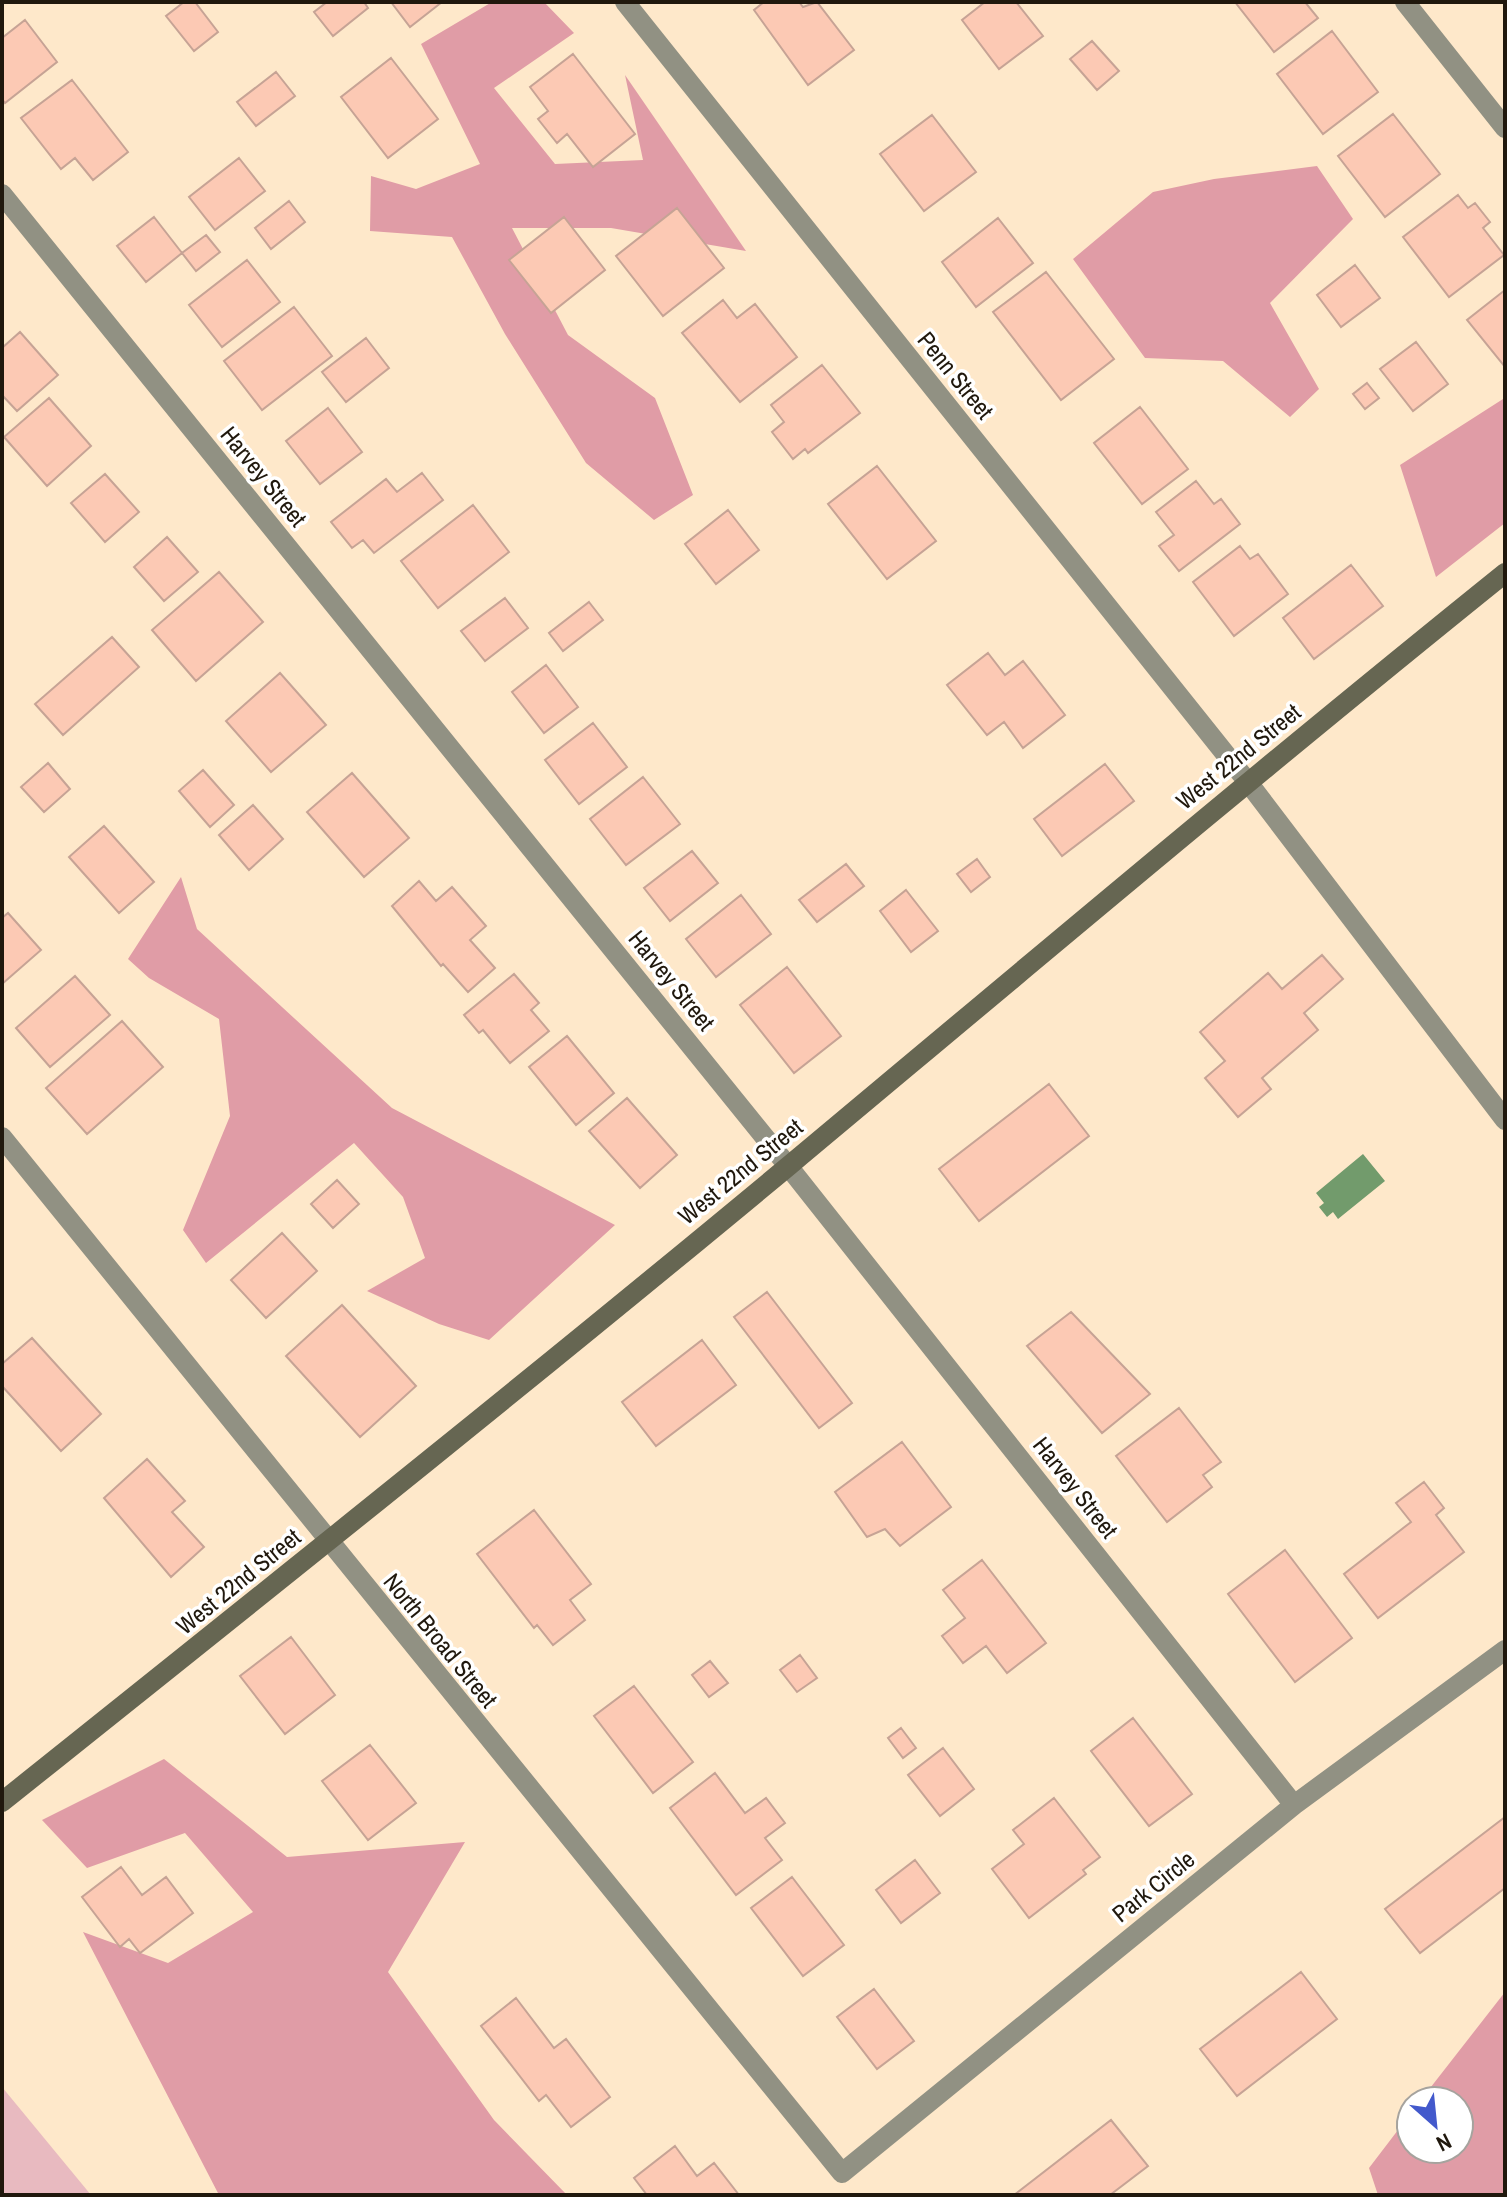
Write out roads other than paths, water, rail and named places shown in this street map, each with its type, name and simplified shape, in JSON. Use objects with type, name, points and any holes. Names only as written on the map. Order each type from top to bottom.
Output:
[{"type":"street","name":"Penn Street","points":[[625,2],[1247,781],[1505,1120]]},
{"type":"street","points":[[1405,2],[1505,128]]},
{"type":"street","name":"Harvey Street","points":[[2,194],[788,1166],[1294,1805]]},
{"type":"street","name":"West 22nd Street","points":[[2,1802],[328,1542],[788,1166],[1247,781],[1505,573]]},
{"type":"street","name":"North Broad Street","points":[[2,1137],[842,2173]]},
{"type":"street","name":"Park Circle","points":[[842,2173],[1294,1805],[1505,1650]]}]
